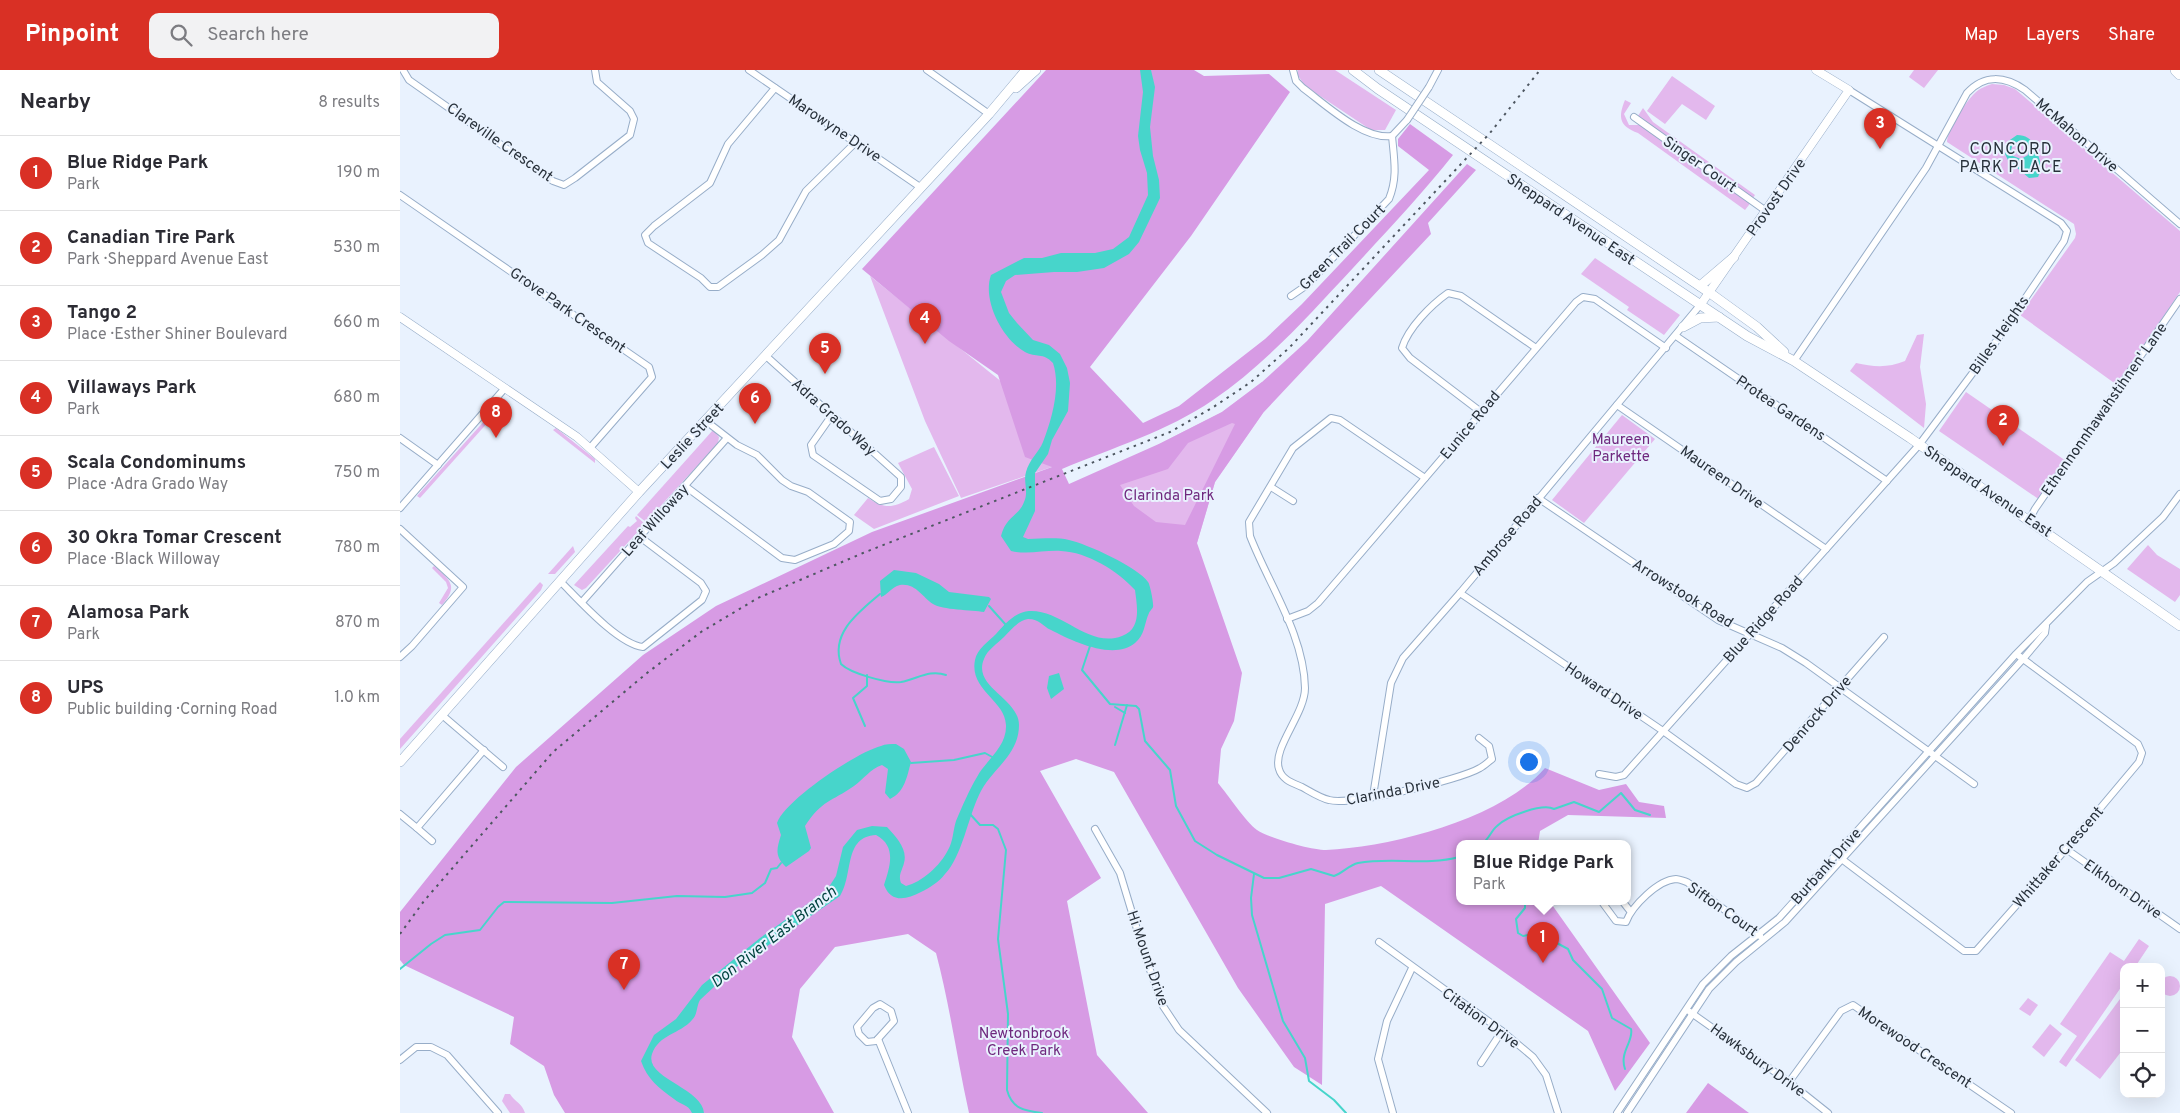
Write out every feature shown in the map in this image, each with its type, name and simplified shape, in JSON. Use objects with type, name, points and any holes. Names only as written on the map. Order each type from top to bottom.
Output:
[{"type":"highway","points":[[2176,70],[2180,74]]},
{"type":"main road","name":"Leslie Street","points":[[400,762],[639,492],[989,114],[1026,70]]},
{"type":"main road","name":"Leslie Street","points":[[989,114],[1036,70]]},
{"type":"main road","name":"Sheppard Avenue East","points":[[1353,70],[1513,180],[1702,304],[1747,336],[1794,361],[1919,445],[2180,626]]},
{"type":"main road","name":"Sheppard Avenue East","points":[[1379,70],[1710,293],[1757,327],[1794,361]]},
{"type":"main road","points":[[1700,286],[1734,257]]},
{"type":"main road","points":[[1684,327],[1700,318],[1719,316]]},
{"type":"street","name":"Clareville Crescent","points":[[403,70],[409,80],[553,181],[564,184],[575,178],[630,135],[634,119],[630,111],[597,82],[595,70]]},
{"type":"street","name":"Marowyne Drive","points":[[749,70],[920,187]]},
{"type":"street","points":[[928,70],[989,114]]},
{"type":"street","points":[[1293,70],[1296,81],[1303,88],[1339,115],[1381,138],[1392,136],[1406,120],[1429,87],[1436,71]]},
{"type":"street","points":[[1816,70],[1937,146]]},
{"type":"street","name":"McMahon Drive","points":[[1794,361],[1926,168],[1972,87],[1990,78],[2013,81],[2180,224]]},
{"type":"street","points":[[776,88],[728,144],[710,183],[645,235],[648,244],[702,278],[710,287],[718,287],[762,256],[779,240],[806,190],[856,142]]},
{"type":"street","name":"Provost Drive","points":[[1702,304],[1850,90]]},
{"type":"street","name":"Singer Court","points":[[1634,117],[1766,211]]},
{"type":"street","name":"Green Trail Court","points":[[1291,296],[1307,285],[1389,199],[1395,185],[1396,171],[1392,136]]},
{"type":"street","name":"Billes Heights","points":[[1919,445],[1995,342],[2064,241],[2067,231],[2061,223],[1937,146]]},
{"type":"street","name":"Grove Park Crescent","points":[[400,195],[649,366],[652,377],[590,448]]},
{"type":"street","points":[[1481,412],[1410,358],[1402,348],[1405,340],[1437,302],[1448,293],[1461,296],[1536,348]]},
{"type":"street","name":"Eunice Road","points":[[1287,619],[1308,611],[1318,603],[1570,308],[1583,297],[1595,299],[1666,348]]},
{"type":"street","name":"Ethennonnhawahstihnen' Lane","points":[[2029,520],[2035,508],[2180,299]]},
{"type":"street","name":"Ambrose Road","points":[[1373,796],[1391,683],[1403,658],[1460,593],[1702,304]]},
{"type":"street","points":[[400,317],[590,448],[639,492]]},
{"type":"street","name":"Protea Gardens","points":[[1676,336],[1887,481]]},
{"type":"street","name":"Adra Grado Way","points":[[766,356],[832,415],[901,477],[901,486],[891,500],[880,501],[812,455],[811,445],[832,415]]},
{"type":"street","points":[[400,508],[505,388]]},
{"type":"street","name":"Maureen Drive","points":[[1617,405],[1826,549]]},
{"type":"street","name":"Clarinda Drive","points":[[1426,478],[1340,420],[1331,418],[1293,448],[1249,522],[1250,536],[1287,619],[1303,667],[1305,691],[1296,718],[1277,759],[1279,771],[1286,780],[1330,801],[1351,802],[1440,783],[1480,768],[1492,758],[1489,746],[1479,738]]},
{"type":"street","points":[[685,486],[782,558],[795,560],[834,544],[849,531],[850,522],[808,492],[786,483],[757,455],[727,438],[706,421]]},
{"type":"street","points":[[400,438],[438,465]]},
{"type":"street","name":"Leaf Willoway","points":[[582,602],[727,438]]},
{"type":"street","name":"Blue Ridge Road","points":[[1599,774],[1616,777],[1624,775],[1919,445]]},
{"type":"street","points":[[1271,487],[1293,501]]},
{"type":"street","name":"Burbank Drive","points":[[1618,1113],[1703,984],[1731,956],[1779,918],[2016,654],[2046,626],[2087,582],[2114,563],[2163,517],[2180,494]]},
{"type":"street","name":"Arrowstook Road","points":[[1538,498],[1718,620],[1782,648],[1974,784]]},
{"type":"street","points":[[400,529],[463,587],[412,646],[400,657]]},
{"type":"street","points":[[561,582],[597,618],[635,646],[643,647],[702,600],[706,591],[701,583],[640,536]]},
{"type":"street","name":"Howard Drive","points":[[1460,593],[1663,731],[1736,784],[1747,788]]},
{"type":"street","name":"Burbank Drive","points":[[1627,1113],[1709,989],[1736,962],[1785,922],[2023,659],[2045,633],[2046,626]]},
{"type":"street","name":"Denrock Drive","points":[[1747,788],[1756,783],[1884,638]]},
{"type":"street","name":"Whittaker Crescent","points":[[1836,855],[1964,951],[1976,951],[2066,849],[2139,762],[2142,753],[2138,744],[2016,654]]},
{"type":"street","points":[[442,715],[503,767]]},
{"type":"street","points":[[417,828],[484,750]]},
{"type":"street","points":[[400,814],[432,840]]},
{"type":"street","name":"Hi Mount Drive","points":[[1095,829],[1120,873],[1146,959],[1163,1006],[1179,1030],[1266,1113]]},
{"type":"street","name":"Elkhorn Drive","points":[[2066,849],[2180,929]]},
{"type":"street","name":"Sifton Court","points":[[1604,905],[1616,920],[1626,922],[1630,911],[1660,885],[1676,879],[1687,882],[1765,939]]},
{"type":"street","points":[[1625,905],[1630,911]]},
{"type":"street","name":"Citation Drive","points":[[1379,942],[1412,968],[1502,1031],[1533,1056],[1546,1075],[1558,1113]]},
{"type":"street","points":[[1393,1113],[1378,1060],[1387,1021],[1412,968]]},
{"type":"street","points":[[880,1004],[888,1008],[894,1016],[894,1021],[878,1039],[873,1042],[867,1042],[858,1034],[857,1027],[873,1008],[880,1004]]},
{"type":"street","name":"Morewood Crescent","points":[[1789,1082],[1841,1011],[1854,1005],[2011,1113]]},
{"type":"street","name":"Hawksbury Drive","points":[[1686,1009],[1789,1082],[1828,1113]]},
{"type":"street","points":[[1481,1063],[1502,1031]]},
{"type":"street","points":[[878,1039],[908,1113]]},
{"type":"street","points":[[400,1060],[416,1047],[431,1047],[446,1055],[498,1113]]},
{"type":"green space","name":"Newtonbrook Creek Park","points":[[1046,70],[1194,70],[1204,76],[1269,74],[1290,92],[1191,236],[1090,367],[1143,423],[1179,406],[1265,339],[1302,304],[1429,170],[1398,146],[1398,139],[1410,124],[1453,155],[1404,212],[1320,303],[1251,371],[1213,400],[1177,421],[1062,469],[1069,484],[1161,443],[1222,412],[1262,382],[1307,341],[1467,164],[1476,170],[1428,223],[1431,234],[1263,413],[1215,482],[1197,543],[1242,673],[1234,721],[1221,749],[1218,783],[1242,815],[1257,830],[1290,843],[1326,850],[1353,848],[1413,836],[1474,816],[1502,802],[1526,786],[1545,768],[1599,790],[1626,784],[1639,802],[1664,806],[1666,818],[1568,815],[1540,831],[1539,840],[1456,840],[1456,905],[1552,905],[1650,1043],[1615,1091],[1588,1031],[1381,886],[1325,904],[1322,1085],[1294,1067],[1238,988],[1114,772],[1076,759],[1040,771],[1101,878],[1067,901],[1097,1055],[1148,1113],[969,1113],[936,953],[908,934],[835,947],[800,989],[792,1037],[834,1113],[565,1113],[554,1095],[544,1066],[510,1044],[514,1017],[404,965],[400,960],[400,912],[516,767],[643,655],[716,606],[872,532],[1052,467],[1025,457],[998,375],[949,341],[862,269]],"holes":[[[1232,423],[1235,424],[1185,525],[1156,522],[1134,506],[1120,485],[1168,469],[1188,443]]]},
{"type":"green space","points":[[1298,70],[1335,70],[1396,110],[1385,130],[1371,130],[1305,86],[1297,74]]},
{"type":"green space","points":[[1914,70],[1938,70],[1924,88],[1909,77]]},
{"type":"green space","points":[[1672,76],[1715,106],[1706,120],[1682,104],[1665,124],[1647,111]]},
{"type":"green space","points":[[1992,84],[2004,85],[2015,89],[2180,231],[2180,292],[2117,385],[2020,315],[2075,238],[2074,224],[1947,142],[1953,124],[1967,102],[1979,90]]},
{"type":"green space","points":[[1625,100],[1631,103],[1624,114],[1629,125],[1641,125],[1752,201],[1745,210],[1627,127],[1621,116]]},
{"type":"green space","points":[[1643,108],[1653,122],[1755,195],[1753,198],[1638,116]]},
{"type":"green space","points":[[1595,258],[1680,315],[1664,335],[1627,310],[1629,307],[1581,274]]},
{"type":"green space","points":[[870,276],[1039,412],[1107,448],[961,498],[925,421]]},
{"type":"green space","points":[[1924,334],[1920,367],[1926,404],[1924,428],[1850,371],[1856,363],[1881,366],[1905,361],[1917,335]]},
{"type":"green space","name":"Clarinda Park","points":[[1262,382],[1263,413],[1215,482],[1197,543],[1154,539],[1100,480],[1161,443],[1222,412]]},
{"type":"green space","points":[[1966,392],[2066,461],[2040,500],[1939,431]]},
{"type":"green space","points":[[504,399],[507,401],[420,498],[417,496]]},
{"type":"green space","name":"Maureen Parkette","points":[[1622,415],[1655,439],[1584,523],[1552,500]]},
{"type":"green space","points":[[556,428],[595,459],[595,463],[553,430]]},
{"type":"green space","points":[[713,430],[719,437],[718,443],[646,522],[637,515]]},
{"type":"green space","points":[[934,447],[959,496],[874,529],[854,515],[868,498],[878,504],[888,506],[893,506],[909,499],[912,489],[898,463]]},
{"type":"green space","points":[[636,516],[645,524],[586,588],[582,590],[574,585],[628,526],[630,527],[637,521]]},
{"type":"green space","points":[[2148,545],[2157,555],[2180,569],[2180,595],[2175,602],[2127,569]]},
{"type":"green space","points":[[573,546],[575,552],[555,574],[548,574]]},
{"type":"green space","points":[[434,566],[448,579],[451,588],[442,605],[439,603],[448,588],[446,582],[432,568]]},
{"type":"green space","points":[[540,582],[543,585],[541,590],[400,749],[400,739]]},
{"type":"green space","points":[[2139,939],[2149,946],[2138,963],[2120,963],[2120,989],[2066,1067],[2059,1062],[2077,1036],[2060,1024],[2110,952],[2124,961]]},
{"type":"green space","points":[[2174,977],[2180,986],[2177,993],[2170,996],[2165,994],[2165,978]]},
{"type":"green space","points":[[2028,998],[2038,1005],[2030,1016],[2019,1009]]},
{"type":"green space","points":[[2120,999],[2120,1053],[2100,1079],[2075,1060]]},
{"type":"green space","points":[[2050,1024],[2062,1034],[2044,1057],[2032,1047]]},
{"type":"green space","points":[[1708,1083],[1749,1113],[1686,1113]]},
{"type":"green space","points":[[505,1094],[510,1094],[525,1113],[510,1113],[502,1101]]},
{"type":"water","name":"Don River East Branch","points":[[1140,70],[1151,70],[1155,87],[1150,127],[1153,156],[1159,180],[1160,198],[1139,242],[1129,254],[1104,268],[1077,272],[1015,275],[1006,281],[1001,292],[1009,313],[1033,340],[1049,345],[1060,354],[1067,368],[1070,383],[1068,411],[1052,440],[1048,454],[1035,473],[1035,511],[1023,537],[1028,539],[1059,539],[1077,542],[1123,563],[1142,576],[1149,584],[1153,605],[1147,617],[1143,633],[1135,643],[1126,648],[1105,650],[1081,644],[1038,621],[1028,619],[1021,621],[990,650],[984,659],[982,669],[984,677],[1012,707],[1019,725],[1018,736],[1009,754],[979,795],[951,866],[940,880],[924,890],[910,897],[895,897],[887,891],[884,885],[890,864],[887,845],[876,835],[866,837],[858,842],[851,858],[840,896],[732,970],[700,1000],[695,1015],[687,1025],[665,1038],[655,1047],[652,1054],[652,1062],[657,1070],[701,1104],[704,1113],[692,1113],[654,1083],[641,1061],[654,1035],[676,1019],[702,985],[760,938],[827,890],[836,876],[843,847],[857,830],[872,826],[887,827],[894,835],[903,848],[905,858],[900,878],[901,883],[906,886],[924,877],[945,856],[950,847],[956,821],[968,793],[981,771],[1000,747],[1005,733],[1004,716],[977,679],[975,660],[978,652],[1011,619],[1029,611],[1053,616],[1087,633],[1110,639],[1122,636],[1133,628],[1137,616],[1135,590],[1120,576],[1091,559],[1071,552],[1023,553],[1011,551],[1001,536],[1006,524],[1022,507],[1024,502],[1026,472],[1046,433],[1054,403],[1056,382],[1053,363],[1046,357],[1025,352],[1002,329],[992,307],[989,285],[991,275],[1024,258],[1042,258],[1061,253],[1095,253],[1113,249],[1129,237],[1148,195],[1147,173],[1138,136],[1143,92]]},
{"type":"water","points":[[2017,135],[2032,141],[2042,168],[2038,177],[2029,178],[2008,160],[2005,154],[2007,142]],"holes":[[[2019,141],[2027,144],[2029,149],[2028,155],[2021,159],[2013,156],[2011,150],[2013,144]]]},
{"type":"water","points":[[894,570],[916,573],[939,584],[949,592],[989,597],[991,599],[984,612],[937,606],[915,588],[906,585],[897,586],[881,597],[880,581]]},
{"type":"water","points":[[1059,673],[1064,689],[1051,699],[1047,688],[1049,676]]},
{"type":"water","points":[[896,744],[904,749],[911,762],[905,783],[899,792],[890,799],[885,793],[888,769],[882,765],[874,769],[854,786],[827,802],[811,817],[805,826],[811,848],[786,867],[778,855],[778,844],[781,835],[777,823],[783,813],[807,790],[856,757],[884,745]]},
{"type":"waterway","points":[[880,594],[848,624],[840,643],[841,664],[860,674],[878,680],[895,682],[907,681],[934,673],[946,675]]},
{"type":"waterway","points":[[989,606],[1006,625]]},
{"type":"waterway","points":[[1090,646],[1082,670],[1110,704],[1136,706],[1139,709],[1145,741],[1170,770],[1176,806],[1195,841],[1217,855],[1264,878],[1279,878],[1311,869],[1334,876],[1352,865],[1371,861],[1434,861],[1456,858]]},
{"type":"waterway","points":[[865,726],[853,698],[867,686],[867,675]]},
{"type":"waterway","points":[[1115,745],[1127,705]]},
{"type":"waterway","points":[[1115,707],[1125,713]]},
{"type":"waterway","points":[[911,763],[954,760],[985,753],[994,758]]},
{"type":"waterway","points":[[1486,840],[1502,822],[1534,809],[1554,809],[1574,802],[1599,812],[1621,793],[1635,810],[1650,815]]},
{"type":"waterway","points":[[970,814],[980,825],[993,825],[998,829],[1006,850],[998,939],[1008,1014],[1007,1090],[1012,1101],[1020,1108],[1042,1113]]},
{"type":"waterway","points":[[400,969],[445,935],[480,930],[504,902],[612,903],[677,896],[725,897],[752,893],[765,883],[771,869],[777,868],[781,863]]},
{"type":"waterway","points":[[1254,874],[1251,898],[1252,915],[1283,1021],[1305,1058],[1309,1081],[1334,1100],[1346,1113]]},
{"type":"waterway","points":[[1525,905],[1525,908],[1516,919],[1518,933],[1523,936],[1549,931],[1555,942],[1568,949],[1573,960],[1602,989],[1612,1018],[1631,1029],[1624,1057],[1625,1069]]},
{"type":"railway","points":[[400,934],[424,901],[553,752],[647,673],[701,632],[758,598],[863,553],[1170,432],[1212,408],[1251,382],[1289,348],[1490,133],[1540,70]]},
{"type":"place","name":"Tango 2","points":[[1880,149]]},
{"type":"place","name":"Villaways Park","points":[[925,344]]},
{"type":"place","name":"Scala Condominums","points":[[825,374]]},
{"type":"place","name":"30 Okra Tomar Crescent","points":[[755,424]]},
{"type":"place","name":"UPS","points":[[496,438]]},
{"type":"place","name":"Canadian Tire Park","points":[[2003,446]]},
{"type":"place","name":"Blue Ridge Park","points":[[1543,963]]},
{"type":"place","name":"Alamosa Park","points":[[624,990]]},
{"type":"district","name":"CONCORD PARK PLACE","points":[[2011,157]]}]
